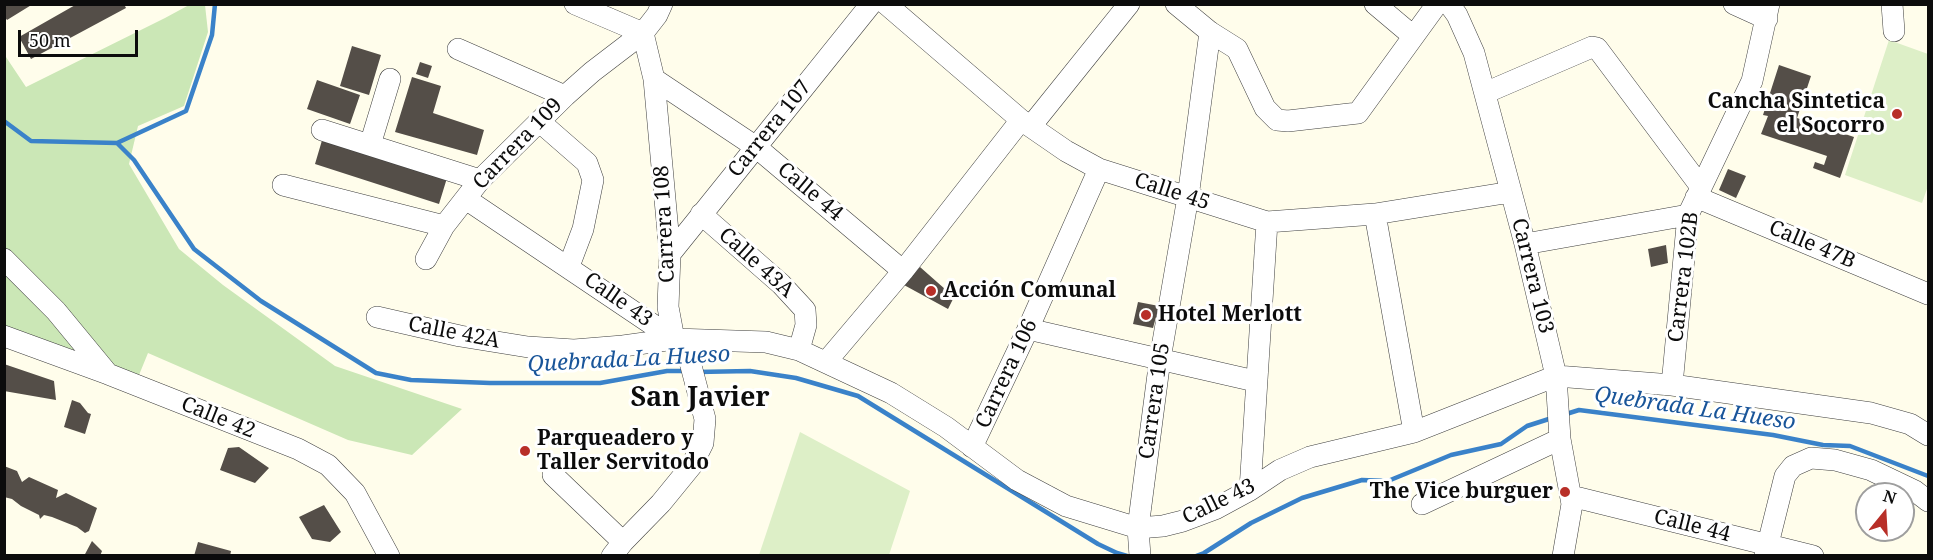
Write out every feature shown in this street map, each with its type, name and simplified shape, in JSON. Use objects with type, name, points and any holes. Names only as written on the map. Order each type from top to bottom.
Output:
[{"type":"street","points":[[575,4],[634,39],[657,15],[662,4]]},
{"type":"street","name":"Carrera 107","points":[[670,254],[871,4]]},
{"type":"street","name":"Calle 45","points":[[886,4],[1026,123],[1066,151],[1099,169],[1267,222],[1376,214],[1511,192]]},
{"type":"street","points":[[826,362],[1129,4]]},
{"type":"street","points":[[1176,4],[1210,32],[1237,48],[1265,108],[1277,120],[1288,121],[1358,113],[1437,4]]},
{"type":"street","points":[[1375,4],[1413,36]]},
{"type":"street","name":"Carrera 103","points":[[1449,4],[1457,15],[1474,53],[1525,244],[1556,376],[1560,436],[1572,504],[1563,555]]},
{"type":"street","points":[[1734,4],[1768,12]]},
{"type":"street","points":[[1892,4],[1894,31]]},
{"type":"street","name":"Carrera 102B","points":[[1672,385],[1695,200],[1752,81],[1768,12]]},
{"type":"street","name":"Carrera 105","points":[[1140,553],[1138,528],[1160,359],[1188,197],[1210,32]]},
{"type":"street","name":"Carrera 108","points":[[617,549],[661,503],[692,465],[703,442],[705,419],[690,362],[674,339],[668,307],[670,254],[654,79],[634,39]]},
{"type":"street","name":"Carrera 109","points":[[426,259],[444,226],[480,180],[565,96],[634,39]]},
{"type":"street","points":[[1485,93],[1592,47],[1597,48],[1695,200],[1525,244]]},
{"type":"street","points":[[458,49],[565,96]]},
{"type":"street","points":[[370,146],[390,79]]},
{"type":"street","name":"Calle 44","points":[[654,79],[756,147],[903,271]]},
{"type":"street","points":[[540,122],[587,163],[593,180],[583,229],[569,266]]},
{"type":"street","points":[[322,130],[480,180]]},
{"type":"street","name":"Carrera 106","points":[[972,447],[1028,329],[1099,169]]},
{"type":"street","points":[[283,185],[444,226]]},
{"type":"street","name":"Calle 43","points":[[466,199],[569,266],[674,339],[766,342],[799,350],[891,393],[946,427],[1017,480],[1066,506],[1138,528],[1163,526],[1183,521],[1215,509],[1280,470],[1310,457],[1414,432],[1556,376],[1672,385],[1871,413],[1910,424],[1929,435]]},
{"type":"street","name":"Calle 47B","points":[[1695,200],[1929,294]]},
{"type":"street","name":"Calle 43A","points":[[701,214],[782,284],[805,310],[806,325],[799,350]]},
{"type":"street","points":[[1376,214],[1414,432]]},
{"type":"street","points":[[1250,490],[1255,381],[1267,222]]},
{"type":"street","points":[[4,259],[56,311],[108,374]]},
{"type":"street","name":"Calle 42A","points":[[377,318],[460,336],[528,347],[574,350],[674,339]]},
{"type":"street","points":[[1028,329],[1255,381]]},
{"type":"street","name":"Calle 42","points":[[4,336],[108,374],[298,449],[328,465],[355,493],[389,555]]},
{"type":"street","points":[[1422,504],[1560,436]]},
{"type":"street","points":[[1766,550],[1785,476],[1793,466],[1812,459],[1835,460],[1871,470],[1915,491],[1929,501]]},
{"type":"street","points":[[553,475],[617,549]]},
{"type":"street","name":"Calle 44","points":[[1571,496],[1766,550],[1813,555]]},
{"type":"green space","points":[[189,5],[205,5],[208,32],[184,106],[138,126],[129,164],[179,249],[223,285],[335,366],[462,409],[412,455],[348,440],[148,353],[139,375],[5,326],[4,54],[26,87]]},
{"type":"green space","name":"Cancha Sintetica el Socorro","points":[[1889,40],[1928,54],[1928,186],[1922,203],[1845,175]]},
{"type":"green space","points":[[800,432],[910,491],[889,555],[759,555]]},
{"type":"building","points":[[4,4],[33,4],[7,20],[4,16]]},
{"type":"building","points":[[77,4],[124,4],[126,8],[31,59],[19,37]]},
{"type":"building","points":[[352,46],[381,55],[369,95],[340,86]]},
{"type":"building","points":[[420,62],[432,66],[428,78],[416,74]]},
{"type":"building","points":[[1779,65],[1811,76],[1797,118],[1854,137],[1840,178],[1813,168],[1815,162],[1824,165],[1827,156],[1761,134],[1768,116],[1763,115]]},
{"type":"building","points":[[412,77],[441,86],[433,113],[484,130],[477,155],[395,132]]},
{"type":"building","points":[[317,80],[360,95],[350,124],[307,109]]},
{"type":"building","points":[[323,137],[447,178],[439,204],[315,164]]},
{"type":"building","points":[[1728,169],[1746,176],[1736,198],[1719,190]]},
{"type":"building","points":[[1666,245],[1668,263],[1651,267],[1648,249]]},
{"type":"building","name":"Acción Comunal","points":[[920,267],[954,297],[948,309],[904,285]]},
{"type":"building","name":"Hotel Merlott","points":[[1138,302],[1159,306],[1153,328],[1133,324]]},
{"type":"building","points":[[4,364],[54,381],[56,400],[4,391]]},
{"type":"building","points":[[72,400],[80,403],[91,414],[85,434],[64,427]]},
{"type":"building","points":[[239,447],[269,468],[255,483],[220,470],[228,448]]},
{"type":"building","points":[[4,466],[17,471],[22,482],[29,477],[58,490],[56,498],[66,493],[97,508],[89,531],[85,533],[77,527],[44,515],[40,519],[39,515],[12,499],[4,497]]},
{"type":"building","points":[[324,505],[341,532],[330,542],[312,539],[299,517]]},
{"type":"building","points":[[92,541],[102,551],[100,556],[84,556]]},
{"type":"building","points":[[198,542],[231,551],[230,556],[194,556]]},
{"type":"waterway","points":[[117,143],[186,111],[212,35],[215,4]]},
{"type":"waterway","name":"Quebrada La Hueso","points":[[4,121],[31,141],[117,143],[134,160],[194,249],[261,301],[376,373],[411,380],[600,383],[667,371],[686,371]]},
{"type":"waterway","name":"Quebrada La Hueso","points":[[697,372],[750,371],[796,378],[858,396],[1098,544],[1127,556]]},
{"type":"waterway","name":"Quebrada La Hueso","points":[[1563,415],[1579,410],[1773,435],[1823,445],[1850,446],[1928,476]]},
{"type":"waterway","name":"Quebrada La Hueso","points":[[1196,556],[1251,523],[1302,498],[1362,480],[1388,481],[1451,455],[1501,444],[1527,426],[1552,418]]},
{"type":"place","name":"Cancha Sintetica el Socorro","points":[[1897,114]]},
{"type":"place","name":"Acción Comunal","points":[[931,291]]},
{"type":"place","name":"Hotel Merlott","points":[[1146,315]]},
{"type":"place","name":"Parqueadero y Taller Servitodo","points":[[525,451]]},
{"type":"place","name":"The Vice burguer","points":[[1565,492]]},
{"type":"district","name":"San Javier","points":[[700,398]]}]
